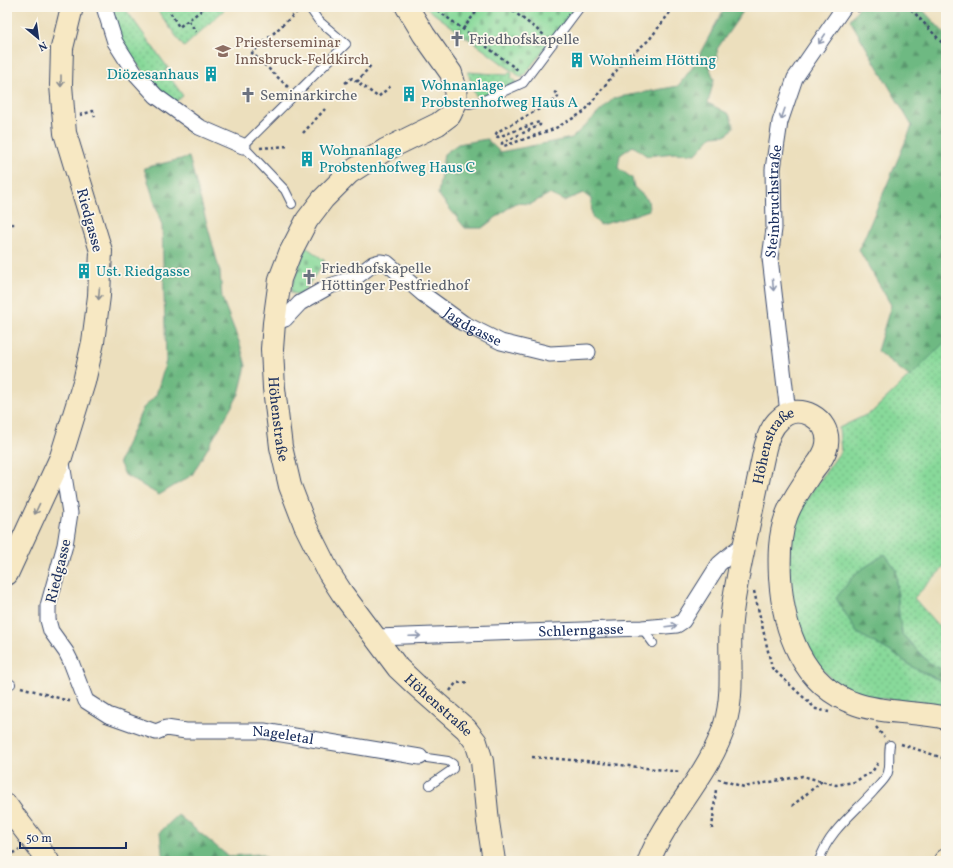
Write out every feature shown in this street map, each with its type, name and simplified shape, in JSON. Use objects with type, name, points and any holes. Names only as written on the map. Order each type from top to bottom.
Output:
[{"type":"street","name":"Riedgasse","points":[[7,574],[62,457],[84,382],[93,342],[100,296],[101,251],[65,133],[61,85],[62,48],[72,7]]},
{"type":"street","points":[[104,7],[115,42],[134,72],[156,96],[199,127],[243,146]]},
{"type":"street","points":[[407,7],[424,35],[451,73],[455,87],[456,102]]},
{"type":"street","name":"Steinbruchstraße","points":[[788,413],[770,258],[774,229],[773,169],[780,122],[795,78],[844,7]]},
{"type":"street","name":"Höhenstraße","points":[[456,102],[450,115],[438,124],[372,157],[350,173],[323,199],[307,220],[290,253],[280,279],[272,349],[274,388],[281,448],[290,486],[304,525],[336,584],[398,668],[466,729],[476,742],[482,761],[488,822],[494,861]]},
{"type":"street","name":"Jagdgasse","points":[[274,323],[286,319],[300,303],[330,286],[355,278],[373,264],[380,262],[387,263],[423,294],[463,323],[502,342],[550,354],[588,352]]},
{"type":"street","name":"Höhenstraße","points":[[649,861],[661,836],[702,771],[719,740],[728,713],[730,694],[732,607],[745,542],[769,434],[773,426],[780,418],[788,413],[797,411],[806,412],[816,418],[823,425],[827,435],[827,444],[824,455],[793,503],[786,518],[780,541],[780,568],[783,603],[786,621],[797,650],[807,667],[825,686],[855,704],[869,708],[946,718]]},
{"type":"street","name":"Riedgasse","points":[[62,457],[70,513],[65,545],[48,606],[48,620],[51,631],[66,652],[71,662],[80,702]]},
{"type":"street","name":"Schlerngasse","points":[[376,638],[642,628],[677,625],[683,621],[719,564],[745,542]]},
{"type":"street","name":"Nageletal","points":[[80,702],[108,716],[156,732],[166,728],[186,731],[264,731],[420,757]]},
{"type":"street","points":[[7,806],[20,826],[48,861]]},
{"type":"lane","points":[[292,204],[285,190],[243,146],[346,44],[318,20],[309,7]]},
{"type":"lane","points":[[456,102],[470,104],[482,101],[523,83],[580,7]]},
{"type":"lane","points":[[642,628],[653,643]]},
{"type":"lane","points":[[819,861],[829,840],[841,824],[864,802],[887,776],[890,745]]},
{"type":"lane","name":"Nageletal","points":[[420,757],[448,761],[453,764],[453,769],[430,785]]},
{"type":"path","points":[[168,7],[179,27],[206,7]]},
{"type":"path","points":[[294,95],[288,90],[288,86],[269,67],[252,53],[303,7]]},
{"type":"path","points":[[433,7],[518,70],[522,64]]},
{"type":"path","points":[[463,29],[480,7]]},
{"type":"path","points":[[508,7],[544,35]]},
{"type":"path","points":[[554,92],[557,93],[558,97],[554,101],[497,132],[496,136],[540,122],[540,125],[502,143],[502,146],[554,129],[584,112],[624,61],[649,40],[674,7]]},
{"type":"path","points":[[906,7],[911,9],[938,40],[946,46]]},
{"type":"path","points":[[189,21],[196,32]]},
{"type":"path","points":[[540,41],[549,29]]},
{"type":"path","points":[[357,82],[371,65]]},
{"type":"path","points":[[344,83],[352,78],[378,97],[392,85]]},
{"type":"path","points":[[303,133],[325,109]]},
{"type":"path","points":[[243,146],[263,148],[290,146]]},
{"type":"path","points":[[7,219],[14,225]]},
{"type":"path","points":[[9,684],[80,702]]},
{"type":"path","points":[[874,723],[890,745]]},
{"type":"path","points":[[532,757],[586,761],[692,773],[702,771],[725,782],[744,787],[802,776],[836,785],[854,782],[872,772],[890,745],[897,743],[946,759]]},
{"type":"path","points":[[792,806],[822,781]]},
{"type":"path","points":[[712,828],[716,790]]},
{"type":"green space","points":[[112,7],[124,7],[168,68],[165,70],[183,96],[174,103],[153,82],[126,48],[115,22]]},
{"type":"green space","points":[[155,7],[227,7],[184,47]]},
{"type":"green space","points":[[425,7],[576,7],[522,78]]},
{"type":"green space","points":[[725,7],[746,7],[717,49],[718,58],[710,69],[714,79],[708,103],[729,114],[734,126],[727,135],[712,136],[696,154],[674,153],[647,156],[633,146],[620,155],[618,168],[632,178],[634,187],[648,200],[649,210],[600,225],[592,217],[591,199],[583,193],[564,201],[549,194],[531,204],[515,203],[482,228],[465,228],[438,194],[444,154],[458,144],[487,139],[500,152],[572,138],[614,98],[678,86],[692,68]]},
{"type":"green space","points":[[859,7],[920,7],[946,35],[946,341],[910,377],[877,351],[891,305],[859,250],[912,126],[850,20]]},
{"type":"green space","points":[[468,72],[507,75],[510,72],[512,74],[511,78],[517,83],[477,97]]},
{"type":"green space","points":[[189,157],[220,272],[222,298],[240,344],[246,366],[239,394],[192,475],[159,495],[125,475],[119,462],[143,408],[156,395],[166,361],[162,226],[144,168]]},
{"type":"green space","points":[[306,247],[325,261],[301,295],[291,293],[292,286]]},
{"type":"green space","points":[[946,341],[946,565],[914,598],[946,635],[946,672],[928,662],[902,634],[899,616],[896,569],[891,652],[916,669],[946,683],[946,708],[918,702],[865,697],[835,683],[813,659],[796,627],[787,590],[790,545],[799,509],[841,451],[839,428],[872,412]]},
{"type":"green space","points":[[885,554],[896,569],[899,616],[902,634],[928,662],[946,672],[946,683],[916,669],[891,652],[857,633],[836,598],[856,573]]},
{"type":"green space","points":[[178,815],[228,856],[261,854],[272,861],[163,861],[160,832]]},
{"type":"place","name":"Friedhofskapelle","points":[[457,39]]},
{"type":"place","name":"Priesterseminar Innsbruck-Feldkirch","points":[[223,51]]},
{"type":"place","name":"Wohnheim Hötting","points":[[577,60]]},
{"type":"place","name":"Diözesanhaus","points":[[211,74]]},
{"type":"place","name":"Wohnanlage Probstenhofweg Haus A","points":[[409,94]]},
{"type":"place","name":"Seminarkirche","points":[[248,95]]},
{"type":"place","name":"Wohnanlage Probstenhofweg Haus C","points":[[307,159]]},
{"type":"place","name":"Ust. Riedgasse","points":[[84,271]]},
{"type":"place","name":"Friedhofskapelle Höttinger Pestfriedhof","points":[[309,277]]}]
